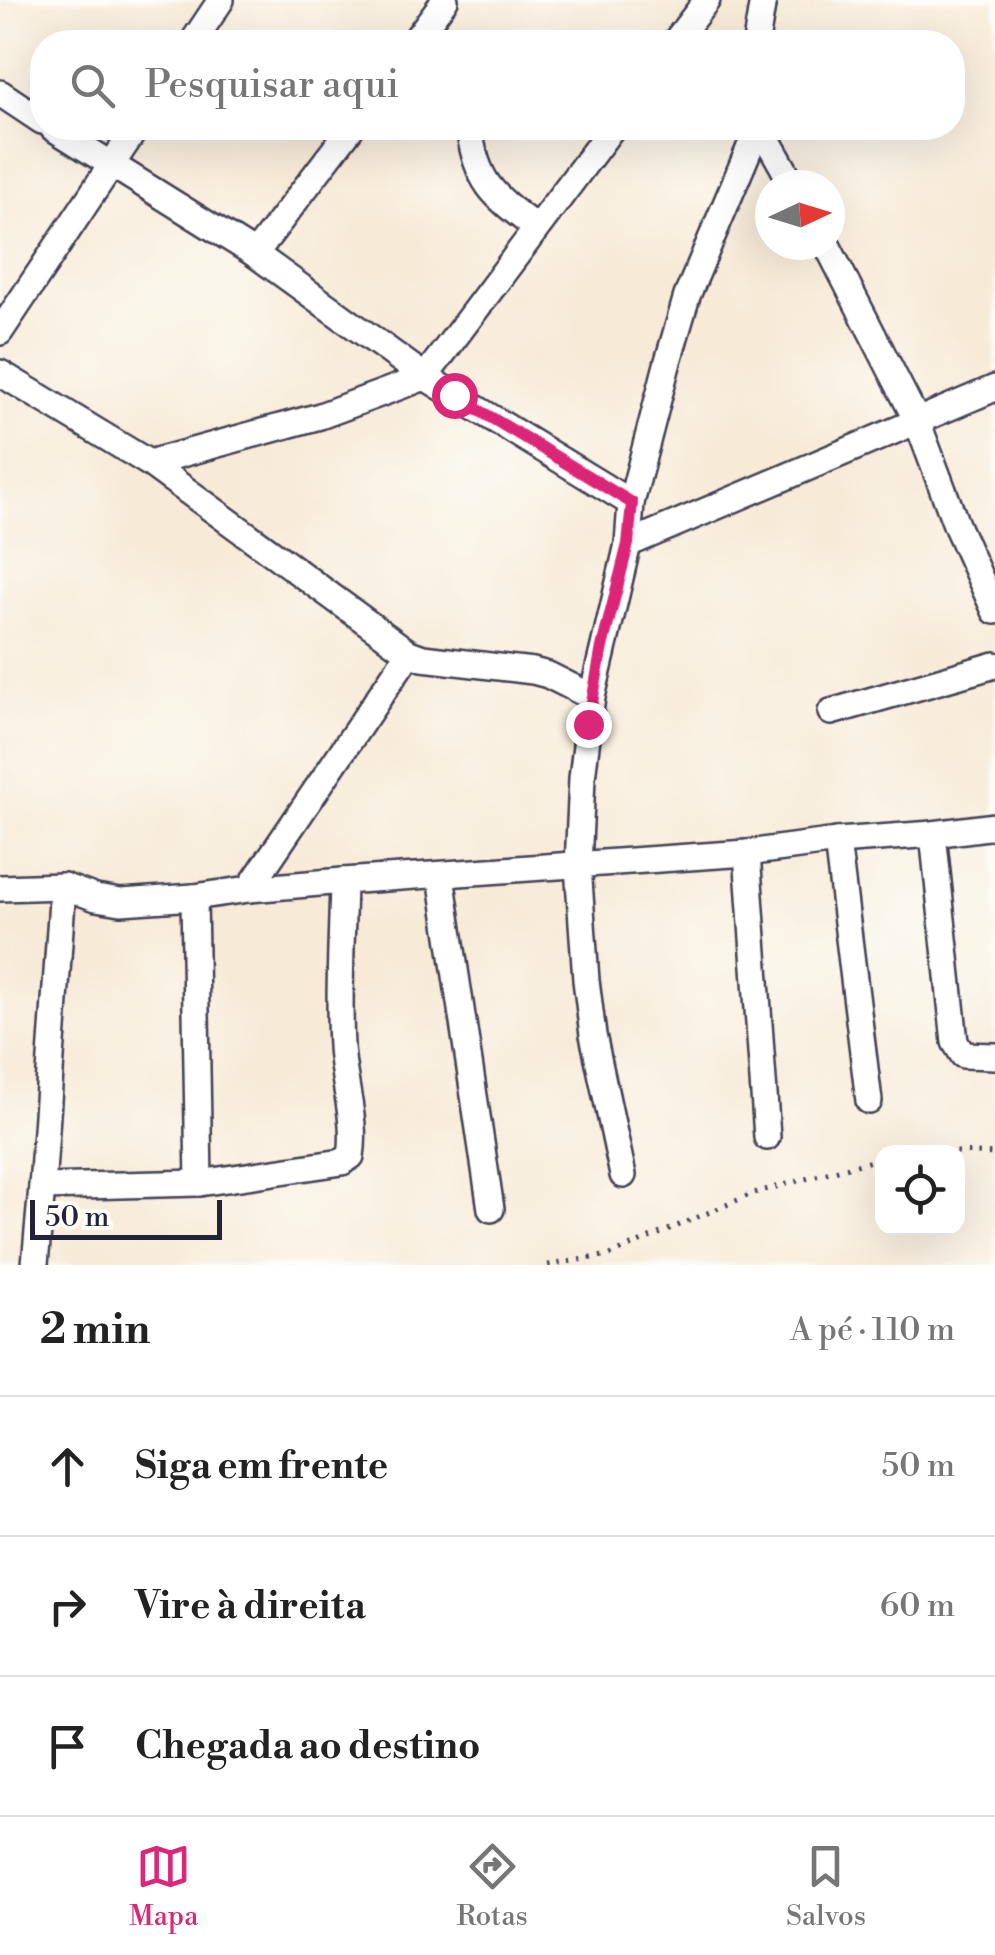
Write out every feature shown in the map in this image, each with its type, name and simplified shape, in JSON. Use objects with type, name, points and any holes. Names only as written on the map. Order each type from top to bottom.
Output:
[{"type":"street","points":[[201,30],[221,0]]},
{"type":"street","points":[[423,30],[446,0]]},
{"type":"street","points":[[684,30],[707,0]]},
{"type":"street","points":[[756,30],[763,0]]},
{"type":"street","points":[[0,93],[30,113]]},
{"type":"street","points":[[71,140],[256,254],[425,377],[632,503]]},
{"type":"street","points":[[0,332],[128,140]]},
{"type":"street","points":[[256,254],[341,140]]},
{"type":"street","points":[[471,140],[485,183],[501,202],[536,228]]},
{"type":"street","points":[[149,463],[320,416],[425,377],[603,140]]},
{"type":"street","points":[[623,1175],[591,1017],[578,866],[582,778],[592,697],[628,544],[632,503],[688,296],[754,140]]},
{"type":"street","points":[[766,140],[784,170]]},
{"type":"street","points":[[835,260],[917,421],[957,527],[995,611]]},
{"type":"street","points":[[0,374],[149,463],[409,654],[533,671],[592,697]]},
{"type":"street","points":[[628,544],[995,388]]},
{"type":"street","points":[[248,889],[409,654]]},
{"type":"street","points":[[831,712],[995,664]]},
{"type":"street","points":[[0,888],[63,886],[121,902],[343,881],[747,853],[995,826]]},
{"type":"street","points":[[933,834],[954,1042],[963,1054],[995,1056]]},
{"type":"street","points":[[837,841],[869,1101]]},
{"type":"street","points":[[747,853],[767,1137]]},
{"type":"street","points":[[441,876],[492,1209]]},
{"type":"street","points":[[42,1187],[199,1183],[342,1162],[352,1156],[354,1136],[341,1041],[343,881]]},
{"type":"street","points":[[34,1264],[63,886]]},
{"type":"street","points":[[194,897],[199,1183]]},
{"type":"path","points":[[965,1152],[995,1154]]},
{"type":"path","points":[[548,1265],[610,1255],[754,1193],[875,1160]]},
{"type":"route","points":[[454,395],[632,503],[628,544],[602,647],[588,724]]}]
